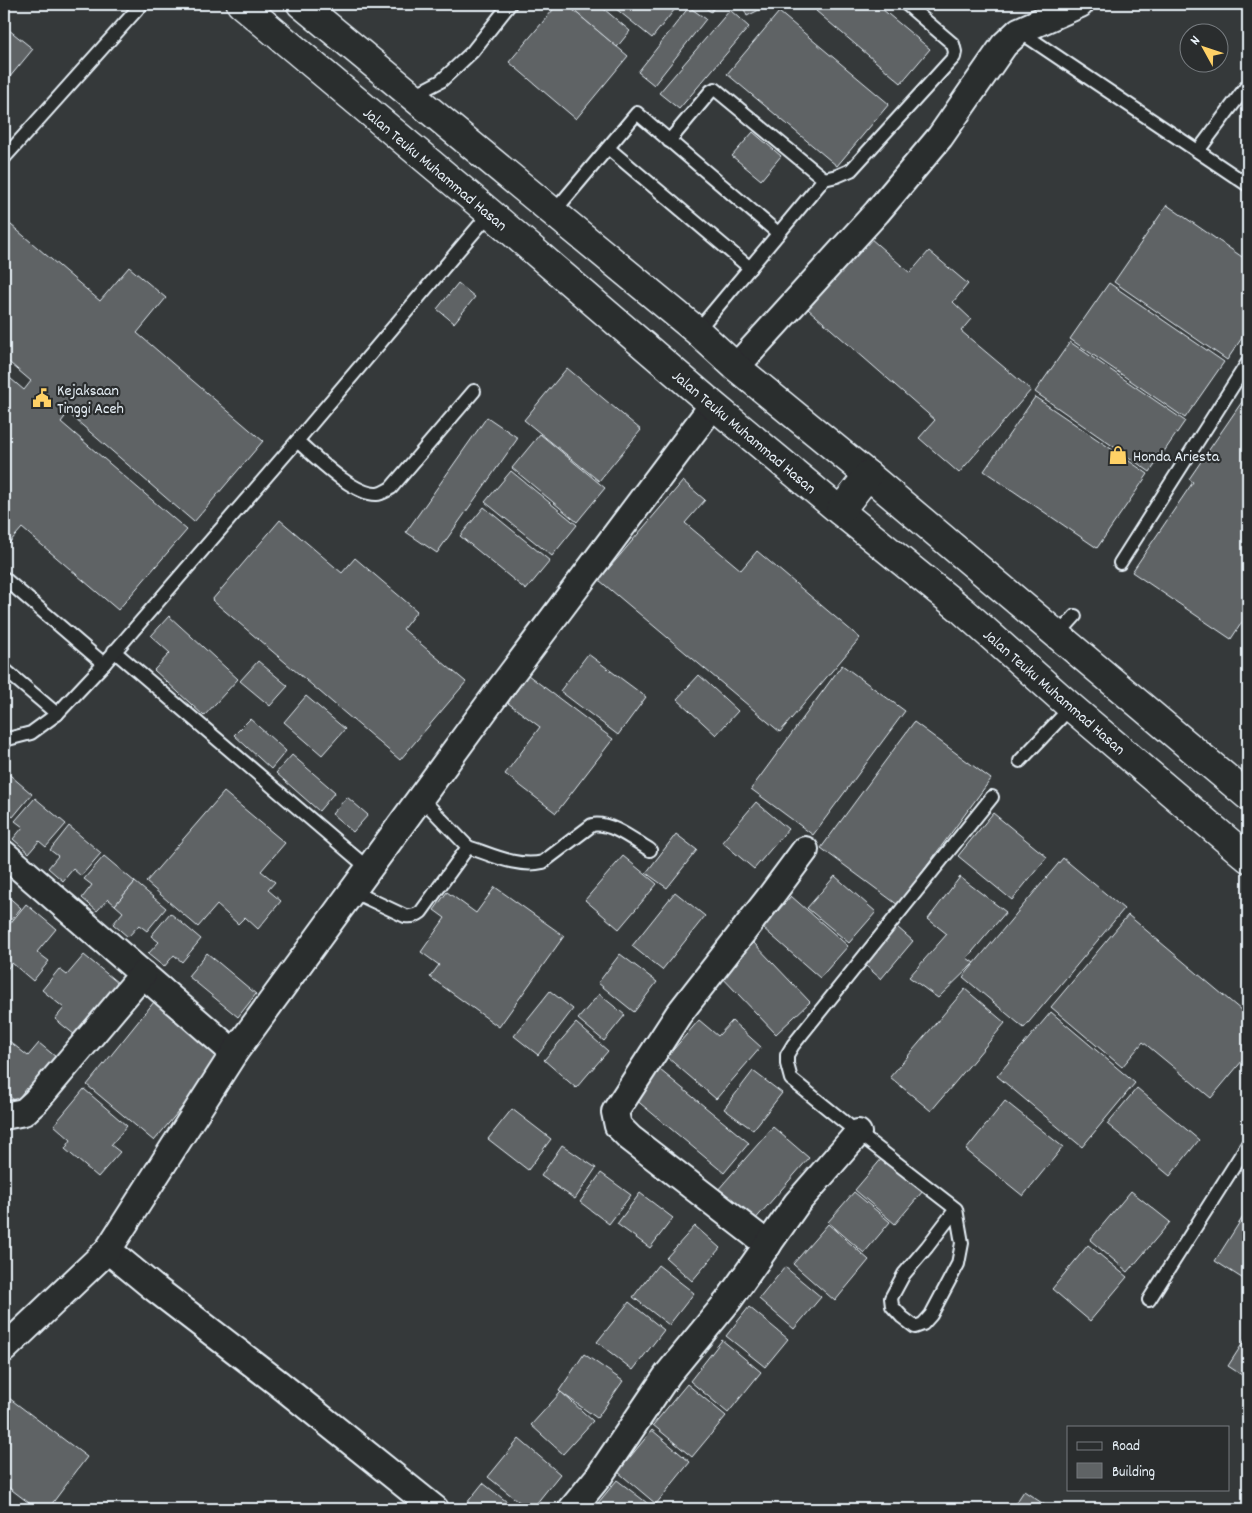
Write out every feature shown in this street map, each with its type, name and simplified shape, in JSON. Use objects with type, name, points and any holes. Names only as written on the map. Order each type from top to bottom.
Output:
[{"type":"highway","name":"Jalan Teuku Muhammad Hasan","points":[[241,4],[490,213],[840,512],[962,610],[1071,707],[1248,858]]},
{"type":"highway","points":[[301,4],[697,331],[736,367],[868,475],[1067,626],[1248,796]]},
{"type":"highway","points":[[840,512],[868,475]]},
{"type":"street","points":[[736,367],[877,212],[940,137],[1004,46],[1019,31],[1067,6]]},
{"type":"street","points":[[4,1349],[108,1250],[234,1052],[420,797],[713,405]]},
{"type":"street","points":[[768,1245],[630,1138],[618,1126],[615,1112],[678,1015],[770,898],[805,850]]},
{"type":"street","points":[[4,854],[234,1052]]},
{"type":"street","points":[[4,1116],[24,1112],[36,1101],[143,974]]},
{"type":"street","points":[[572,1509],[600,1476],[668,1374],[728,1302],[797,1203],[858,1133]]},
{"type":"street","points":[[108,1250],[435,1509]]},
{"type":"lane","points":[[4,158],[142,4]]},
{"type":"lane","points":[[412,96],[441,81],[455,68],[472,52],[510,4]]},
{"type":"lane","points":[[697,331],[824,179],[850,170],[954,57],[956,52],[953,44],[906,4]]},
{"type":"lane","points":[[1019,31],[1248,185]]},
{"type":"lane","points":[[1198,151],[1248,86]]},
{"type":"lane","points":[[669,140],[710,91],[715,89],[824,179]]},
{"type":"lane","points":[[553,213],[637,114],[778,233]]},
{"type":"lane","points":[[608,148],[750,268]]},
{"type":"lane","points":[[4,740],[31,733],[57,714],[104,664],[297,441],[490,213]]},
{"type":"lane","points":[[1120,563],[1248,362]]},
{"type":"lane","points":[[297,441],[348,484],[362,492],[378,494],[391,488],[474,391]]},
{"type":"lane","points":[[4,578],[104,664]]},
{"type":"lane","points":[[114,651],[369,869]]},
{"type":"lane","points":[[4,669],[57,714]]},
{"type":"lane","points":[[1020,761],[1071,707]]},
{"type":"lane","points":[[420,797],[468,847],[521,864],[543,862],[592,826],[598,824],[609,826],[650,850]]},
{"type":"lane","points":[[956,1209],[904,1274],[891,1298],[892,1306],[915,1327],[923,1324],[931,1316],[958,1264],[962,1243],[956,1209],[791,1079],[787,1055],[793,1045],[992,797]]},
{"type":"lane","points":[[352,891],[406,916],[417,915],[468,847]]},
{"type":"lane","points":[[1149,1300],[1248,1144]]},
{"type":"building","points":[[558,4],[566,4],[628,56],[576,119],[509,62]]},
{"type":"building","points":[[566,4],[598,4],[630,31],[617,47]]},
{"type":"building","points":[[610,4],[679,4],[652,38]]},
{"type":"building","points":[[700,4],[717,4],[711,12]]},
{"type":"building","points":[[742,4],[771,4],[747,16]]},
{"type":"building","points":[[822,4],[876,4],[930,49],[901,83],[816,11]]},
{"type":"building","points":[[689,7],[706,19],[654,85],[638,72]]},
{"type":"building","points":[[730,10],[749,27],[679,109],[659,93]]},
{"type":"building","points":[[779,12],[889,104],[837,166],[727,74]]},
{"type":"building","points":[[4,26],[33,49],[4,84]]},
{"type":"building","points":[[753,132],[781,156],[761,180],[732,156]]},
{"type":"building","points":[[1167,205],[1248,261],[1248,329],[1227,360],[1114,282]]},
{"type":"building","points":[[4,219],[100,301],[129,267],[166,298],[137,333],[263,441],[194,522],[68,413],[61,422],[187,530],[118,610],[22,528],[9,543],[4,538],[4,373],[24,390],[31,381],[4,358]]},
{"type":"building","points":[[870,238],[910,273],[929,251],[968,284],[953,302],[971,319],[961,331],[1031,390],[959,473],[919,438],[935,420],[808,309]]},
{"type":"building","points":[[458,283],[475,297],[454,323],[437,309]]},
{"type":"building","points":[[1109,283],[1224,362],[1185,418],[1070,339]]},
{"type":"building","points":[[1070,342],[1185,421],[1150,472],[1035,392]]},
{"type":"building","points":[[567,368],[641,430],[599,481],[524,420]]},
{"type":"building","points":[[1248,393],[1248,613],[1231,639],[1132,572],[1193,482],[1189,479]]},
{"type":"building","points":[[1035,397],[1148,474],[1097,548],[984,471]]},
{"type":"building","points":[[487,417],[518,438],[437,553],[406,532]]},
{"type":"building","points":[[540,434],[605,488],[577,522],[512,468]]},
{"type":"building","points":[[511,471],[577,525],[552,556],[485,502]]},
{"type":"building","points":[[683,481],[705,500],[685,523],[741,570],[757,551],[860,638],[780,732],[599,580]]},
{"type":"building","points":[[484,507],[550,561],[526,590],[460,536]]},
{"type":"building","points":[[280,520],[342,573],[355,558],[417,611],[403,629],[466,682],[400,760],[212,600]]},
{"type":"building","points":[[169,616],[238,679],[204,716],[154,670],[170,653],[151,636]]},
{"type":"building","points":[[588,654],[646,697],[618,735],[560,691]]},
{"type":"building","points":[[258,661],[288,686],[270,706],[240,681]]},
{"type":"building","points":[[842,665],[905,711],[813,835],[751,789]]},
{"type":"building","points":[[528,675],[613,739],[556,813],[505,774],[540,727],[508,703]]},
{"type":"building","points":[[699,675],[738,711],[716,735],[677,699]]},
{"type":"building","points":[[306,696],[345,729],[322,755],[284,722]]},
{"type":"building","points":[[250,719],[286,751],[271,769],[234,735]]},
{"type":"building","points":[[914,722],[991,779],[898,905],[821,848]]},
{"type":"building","points":[[292,755],[335,792],[319,811],[276,773]]},
{"type":"building","points":[[4,770],[32,794],[13,817],[4,812]]},
{"type":"building","points":[[224,792],[285,843],[261,871],[275,882],[268,890],[281,901],[258,929],[245,917],[238,924],[217,905],[198,927],[146,882]]},
{"type":"building","points":[[347,797],[368,815],[353,832],[332,814]]},
{"type":"building","points":[[35,798],[66,824],[46,847],[39,841],[29,853],[13,839],[23,827],[15,821]]},
{"type":"building","points":[[756,802],[788,829],[754,869],[722,842]]},
{"type":"building","points":[[993,813],[1047,857],[1012,900],[958,856]]},
{"type":"building","points":[[69,826],[101,853],[81,876],[73,869],[63,881],[48,868],[58,856],[50,850]]},
{"type":"building","points":[[676,834],[697,850],[667,888],[646,873]]},
{"type":"building","points":[[104,856],[135,882],[115,905],[108,899],[97,911],[82,898],[92,885],[84,879]]},
{"type":"building","points":[[623,856],[657,884],[619,929],[585,900]]},
{"type":"building","points":[[1063,858],[1124,909],[1024,1028],[963,977]]},
{"type":"building","points":[[835,876],[876,912],[849,943],[807,908]]},
{"type":"building","points":[[960,877],[1006,912],[967,958],[974,963],[938,998],[909,977],[947,934],[928,919]]},
{"type":"building","points":[[135,882],[166,908],[147,931],[139,925],[128,937],[113,924],[123,912],[115,905]]},
{"type":"building","points":[[495,887],[564,936],[499,1027],[430,977],[439,965],[421,952],[445,918],[434,910],[447,892],[476,913]]},
{"type":"building","points":[[675,892],[705,916],[662,970],[632,946]]},
{"type":"building","points":[[4,893],[21,908],[4,928]]},
{"type":"building","points":[[791,896],[848,946],[820,978],[763,928]]},
{"type":"building","points":[[26,904],[56,929],[37,952],[49,961],[33,981],[12,963],[4,973],[4,931]]},
{"type":"building","points":[[170,913],[201,939],[182,962],[174,955],[164,967],[148,954],[159,942],[151,936]]},
{"type":"building","points":[[1128,915],[1248,1016],[1248,1054],[1211,1098],[1143,1042],[1122,1067],[1051,1007]]},
{"type":"building","points":[[897,927],[913,941],[881,979],[865,965]]},
{"type":"building","points":[[753,942],[810,1002],[776,1034],[719,974]]},
{"type":"building","points":[[207,953],[256,994],[238,1017],[188,976]]},
{"type":"building","points":[[620,954],[657,982],[634,1012],[598,983]]},
{"type":"building","points":[[84,955],[118,983],[75,1035],[55,1019],[64,1008],[42,990],[59,969],[67,975]]},
{"type":"building","points":[[965,989],[1005,1023],[931,1111],[890,1077]]},
{"type":"building","points":[[550,991],[573,1009],[538,1055],[514,1036]]},
{"type":"building","points":[[599,994],[625,1015],[604,1041],[578,1019]]},
{"type":"building","points":[[154,1002],[222,1059],[154,1141],[87,1085]]},
{"type":"building","points":[[1051,1012],[1135,1083],[1082,1147],[997,1076]]},
{"type":"building","points":[[699,1020],[718,1036],[732,1021],[761,1047],[716,1099],[667,1057]]},
{"type":"building","points":[[576,1023],[608,1051],[576,1088],[544,1060]]},
{"type":"building","points":[[4,1037],[28,1056],[39,1043],[62,1062],[35,1095],[26,1088],[16,1102],[7,1094],[4,1098]]},
{"type":"building","points":[[660,1070],[749,1143],[724,1173],[635,1099]]},
{"type":"building","points":[[753,1071],[782,1093],[753,1130],[724,1109]]},
{"type":"building","points":[[1137,1088],[1199,1140],[1170,1176],[1107,1124]]},
{"type":"building","points":[[84,1089],[127,1126],[111,1145],[120,1152],[98,1177],[65,1149],[71,1140],[54,1125]]},
{"type":"building","points":[[1005,1101],[1063,1147],[1023,1196],[966,1150]]},
{"type":"building","points":[[512,1109],[551,1139],[528,1170],[488,1139]]},
{"type":"building","points":[[773,1127],[809,1158],[753,1222],[717,1191]]},
{"type":"building","points":[[562,1145],[596,1168],[575,1199],[541,1176]]},
{"type":"building","points":[[883,1157],[923,1191],[895,1224],[855,1190]]},
{"type":"building","points":[[601,1173],[631,1195],[609,1224],[580,1202]]},
{"type":"building","points":[[1131,1191],[1170,1222],[1128,1272],[1090,1240]]},
{"type":"building","points":[[854,1192],[890,1222],[864,1253],[828,1222]]},
{"type":"building","points":[[640,1193],[673,1218],[650,1248],[617,1224]]},
{"type":"building","points":[[1248,1209],[1248,1282],[1215,1261]]},
{"type":"building","points":[[828,1224],[869,1260],[835,1301],[793,1264]]},
{"type":"building","points":[[695,1226],[720,1248],[692,1281],[666,1258]]},
{"type":"building","points":[[1088,1245],[1127,1277],[1090,1321],[1052,1289]]},
{"type":"building","points":[[658,1265],[694,1293],[669,1325],[633,1297]]},
{"type":"building","points":[[785,1267],[821,1297],[794,1329],[759,1299]]},
{"type":"building","points":[[629,1302],[664,1330],[633,1370],[597,1342]]},
{"type":"building","points":[[749,1307],[788,1339],[765,1367],[726,1336]]},
{"type":"building","points":[[1248,1335],[1248,1379],[1228,1366]]},
{"type":"building","points":[[722,1340],[761,1372],[728,1413],[690,1381]]},
{"type":"building","points":[[584,1354],[623,1381],[597,1418],[559,1391]]},
{"type":"building","points":[[687,1384],[726,1416],[692,1457],[653,1425]]},
{"type":"building","points":[[561,1392],[593,1421],[563,1454],[531,1425]]},
{"type":"building","points":[[5,1395],[87,1457],[48,1509],[37,1509],[4,1484]]},
{"type":"building","points":[[652,1430],[690,1462],[656,1504],[618,1472]]},
{"type":"building","points":[[519,1439],[560,1474],[532,1509],[528,1509],[488,1477]]},
{"type":"building","points":[[617,1480],[655,1509],[593,1509]]},
{"type":"building","points":[[483,1483],[516,1509],[462,1509]]},
{"type":"building","points":[[1024,1491],[1051,1509],[1012,1509]]},
{"type":"place","name":"Kejaksaan Tinggi Aceh","points":[[42,398]]},
{"type":"place","name":"Honda Ariesta","points":[[1118,455]]}]
